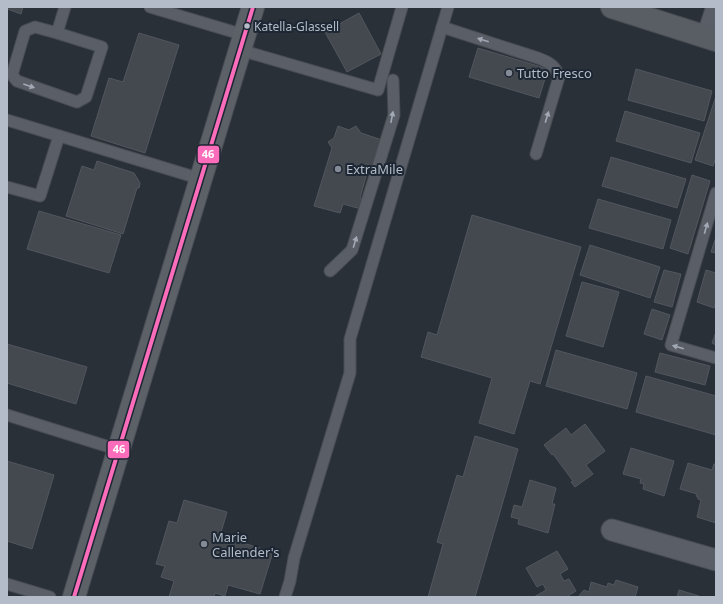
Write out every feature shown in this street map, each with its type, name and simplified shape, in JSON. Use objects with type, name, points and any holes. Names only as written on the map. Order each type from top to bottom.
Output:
[{"type":"main road","points":[[74,597],[253,7]]},
{"type":"main road","points":[[612,7],[711,38]]},
{"type":"street","points":[[711,38],[716,10]]},
{"type":"street","points":[[612,530],[716,560]]},
{"type":"lane","points":[[57,33],[65,7]]},
{"type":"lane","points":[[150,7],[242,42],[378,90],[402,7]]},
{"type":"lane","points":[[286,597],[294,558],[350,373],[350,339],[448,7]]},
{"type":"lane","points":[[36,27],[57,33],[102,47],[86,97],[77,102],[17,81],[12,75],[25,31],[36,27]]},
{"type":"lane","points":[[442,27],[550,62],[557,70],[559,77],[536,154]]},
{"type":"lane","points":[[330,271],[352,250],[394,115],[393,80]]},
{"type":"lane","points":[[7,120],[201,179]]},
{"type":"lane","points":[[7,187],[40,196],[59,136]]},
{"type":"lane","points":[[716,193],[671,345],[716,358]]},
{"type":"lane","points":[[7,415],[119,450]]},
{"type":"lane","points":[[7,584],[50,597]]},
{"type":"building","points":[[7,7],[23,7],[21,14],[7,9]]},
{"type":"building","points":[[359,13],[381,54],[347,72],[325,32]]},
{"type":"building","points":[[139,33],[179,45],[145,153],[91,136],[109,78],[123,82]]},
{"type":"building","name":"Tutto Fresco","points":[[478,48],[548,69],[539,98],[469,77]]},
{"type":"building","points":[[636,69],[712,91],[704,121],[628,100]]},
{"type":"building","points":[[716,96],[716,158],[713,166],[695,160]]},
{"type":"building","points":[[625,111],[700,133],[691,163],[616,141]]},
{"type":"building","points":[[338,126],[349,130],[356,126],[361,133],[382,140],[372,175],[367,173],[360,198],[364,200],[361,209],[343,204],[340,213],[314,206],[332,148],[328,142],[334,138]]},
{"type":"building","points":[[611,157],[686,179],[677,208],[602,186]]},
{"type":"building","points":[[97,161],[134,173],[140,183],[139,188],[137,188],[123,234],[66,216],[82,166],[94,170]]},
{"type":"building","points":[[692,175],[710,181],[688,254],[670,248]]},
{"type":"building","points":[[598,199],[671,220],[663,249],[589,228]]},
{"type":"building","points":[[39,211],[121,235],[109,273],[27,249]]},
{"type":"building","points":[[472,215],[581,247],[540,384],[530,381],[514,434],[479,423],[492,378],[421,357],[428,332],[437,335]]},
{"type":"building","points":[[716,237],[716,253],[711,252]]},
{"type":"building","points":[[590,245],[660,267],[650,298],[580,275]]},
{"type":"building","points":[[664,270],[681,274],[672,307],[654,302]]},
{"type":"building","points":[[706,270],[716,273],[716,302],[714,308],[697,302]]},
{"type":"building","points":[[582,282],[619,292],[603,347],[566,336]]},
{"type":"building","points":[[652,309],[670,315],[662,340],[644,334]]},
{"type":"building","points":[[716,332],[716,345],[712,343]]},
{"type":"building","points":[[7,344],[87,367],[76,404],[7,383]]},
{"type":"building","points":[[556,350],[637,373],[627,409],[546,386]]},
{"type":"building","points":[[660,353],[710,366],[705,385],[655,372]]},
{"type":"building","points":[[646,376],[716,396],[716,435],[636,412]]},
{"type":"building","points":[[585,424],[605,451],[586,465],[593,474],[575,487],[571,482],[573,481],[553,454],[552,455],[544,445],[566,428],[571,435]]},
{"type":"building","points":[[475,436],[518,449],[500,512],[475,597],[428,597],[443,544],[437,542],[457,475],[463,477]]},
{"type":"building","points":[[631,448],[674,461],[664,496],[643,489],[644,484],[640,483],[641,479],[623,474]]},
{"type":"building","points":[[7,461],[54,475],[32,549],[7,541]]},
{"type":"building","points":[[688,463],[712,470],[714,464],[716,464],[716,523],[697,517],[701,500],[696,496],[697,494],[680,489]]},
{"type":"building","points":[[530,480],[556,488],[552,504],[555,504],[548,533],[518,524],[519,519],[511,517],[514,505],[522,507]]},
{"type":"building","name":"Marie Callender's","points":[[184,500],[227,512],[220,536],[273,552],[260,594],[228,585],[225,596],[215,593],[214,597],[169,597],[174,581],[161,577],[165,566],[156,564],[169,521],[177,523]]},
{"type":"building","points":[[557,551],[568,569],[560,574],[564,581],[569,579],[576,591],[566,597],[534,597],[546,590],[543,584],[537,587],[526,568]]},
{"type":"building","points":[[616,580],[638,587],[635,597],[578,597],[584,590],[589,592],[591,582],[607,587],[608,583],[614,585]]},
{"type":"building","points":[[679,590],[699,596],[699,597],[677,597]]},
{"type":"transit line","name":"46","points":[[74,597],[253,7]]},
{"type":"place","name":"Katella-Glassell","points":[[247,26]]},
{"type":"place","name":"Tutto Fresco","points":[[509,73]]},
{"type":"place","name":"ExtraMile","points":[[338,169]]},
{"type":"place","name":"Marie Callender's","points":[[204,544]]}]
